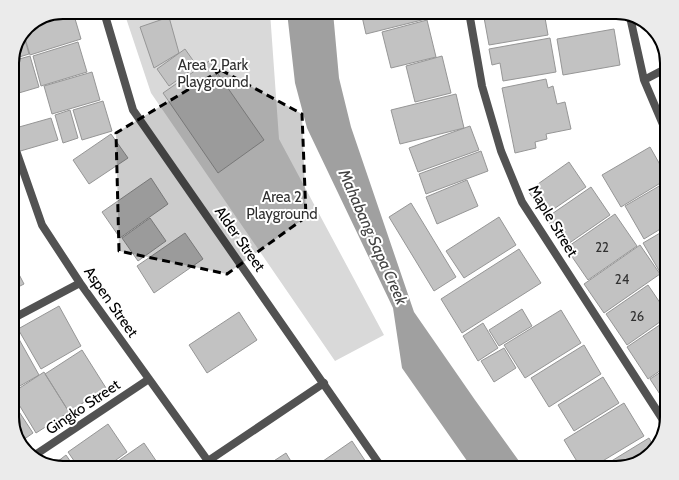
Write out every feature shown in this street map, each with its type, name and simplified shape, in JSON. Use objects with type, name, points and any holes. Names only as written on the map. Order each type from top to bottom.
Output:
[{"type":"street","name":"Alder Street","points":[[106,19],[133,110],[377,461]]},
{"type":"street","name":"Maple Street","points":[[470,19],[482,86],[501,151],[522,202],[660,415]]},
{"type":"street","points":[[631,22],[644,80],[660,118]]},
{"type":"street","points":[[644,80],[660,72]]},
{"type":"street","name":"Aspen Street","points":[[19,166],[42,225],[80,283],[208,461]]},
{"type":"street","points":[[19,315],[80,283]]},
{"type":"street","name":"Gingko Street","points":[[38,453],[149,379]]},
{"type":"street","points":[[214,461],[324,383]]},
{"type":"highlighted area","points":[[221,70],[302,114],[306,217],[227,274],[119,251],[116,133]]},
{"type":"green space","name":"Area 2 Park Playground","points":[[126,19],[270,19],[279,139],[384,335],[335,361],[151,93]]},
{"type":"water","name":"Mahabang Sapa Creek","points":[[288,19],[334,19],[339,78],[351,127],[414,312],[519,461],[467,461],[402,368],[393,308],[307,128],[295,83]]},
{"type":"building","points":[[75,19],[81,39],[30,55],[25,40],[39,26],[46,22],[55,20]]},
{"type":"building","points":[[163,19],[170,19],[179,53],[154,68],[140,27]]},
{"type":"building","points":[[363,19],[426,19],[366,34]]},
{"type":"building","points":[[484,19],[545,19],[548,35],[489,45]]},
{"type":"building","points":[[427,20],[436,57],[391,68],[382,32]]},
{"type":"building","points":[[614,29],[620,65],[563,75],[557,39]]},
{"type":"building","points":[[550,38],[556,72],[503,81],[500,63],[492,65],[489,49]]},
{"type":"building","points":[[25,40],[29,54],[20,57],[22,46]]},
{"type":"building","points":[[78,42],[87,72],[41,86],[33,56]]},
{"type":"building","points":[[185,49],[197,66],[169,86],[157,69]]},
{"type":"building","points":[[30,56],[39,87],[19,93],[19,59]]},
{"type":"building","points":[[442,56],[451,93],[415,102],[406,66]]},
{"type":"building","points":[[209,61],[264,140],[218,173],[163,93]]},
{"type":"building","points":[[92,72],[100,100],[52,114],[44,86]]},
{"type":"building","points":[[546,79],[548,88],[553,86],[557,104],[565,102],[571,129],[546,134],[547,139],[535,142],[536,148],[515,153],[502,88]]},
{"type":"building","points":[[456,94],[464,128],[400,144],[391,110]]},
{"type":"building","points":[[103,101],[112,131],[82,140],[73,110]]},
{"type":"building","points":[[70,110],[78,138],[63,143],[55,115]]},
{"type":"building","points":[[51,118],[58,140],[19,151],[19,127]]},
{"type":"building","points":[[470,126],[479,150],[418,172],[409,148]]},
{"type":"building","points":[[111,134],[128,158],[89,184],[73,160]]},
{"type":"building","points":[[650,147],[660,165],[660,183],[621,207],[602,175]]},
{"type":"building","points":[[481,151],[488,171],[426,194],[419,174]]},
{"type":"building","points":[[569,162],[586,187],[545,215],[528,191]]},
{"type":"building","points":[[151,178],[168,204],[120,238],[102,212]]},
{"type":"building","points":[[467,180],[478,206],[437,224],[426,197]]},
{"type":"building","points":[[660,186],[660,229],[644,239],[625,206]]},
{"type":"building","points":[[591,187],[610,215],[565,246],[546,218]]},
{"type":"building","points":[[411,203],[456,277],[434,291],[389,217]]},
{"type":"building","points":[[615,214],[637,246],[588,280],[566,248]]},
{"type":"building","points":[[499,217],[516,245],[464,278],[446,251]]},
{"type":"building","points":[[150,218],[166,241],[138,261],[122,238]]},
{"type":"building","points":[[185,233],[203,259],[154,293],[137,266]]},
{"type":"building","points":[[660,233],[660,272],[643,243]]},
{"type":"building","points":[[640,245],[660,274],[604,313],[584,284]]},
{"type":"building","points":[[519,249],[541,283],[462,333],[441,299]]},
{"type":"building","points":[[19,274],[24,284],[19,286]]},
{"type":"building","points":[[648,285],[660,303],[660,322],[627,345],[606,314]]},
{"type":"building","points":[[59,306],[81,346],[41,369],[19,328]]},
{"type":"building","points":[[522,309],[532,326],[499,346],[489,330]]},
{"type":"building","points":[[561,310],[581,343],[525,378],[504,345]]},
{"type":"building","points":[[239,312],[257,340],[207,373],[189,345]]},
{"type":"building","points":[[483,323],[498,348],[478,361],[463,336]]},
{"type":"building","points":[[660,325],[660,371],[648,379],[627,347]]},
{"type":"building","points":[[19,339],[39,375],[19,387]]},
{"type":"building","points":[[584,345],[601,374],[549,407],[531,378]]},
{"type":"building","points":[[504,348],[516,368],[494,382],[481,361]]},
{"type":"building","points":[[82,350],[106,388],[69,412],[45,374]]},
{"type":"building","points":[[44,372],[69,412],[36,433],[19,405],[19,388]]},
{"type":"building","points":[[660,373],[660,394],[650,379]]},
{"type":"building","points":[[603,377],[619,403],[574,431],[558,405]]},
{"type":"building","points":[[624,403],[644,436],[603,461],[577,461],[564,440]]},
{"type":"building","points":[[19,412],[33,433],[25,439],[22,434]]},
{"type":"building","points":[[108,424],[127,452],[115,461],[74,461],[68,452]]},
{"type":"building","points":[[649,438],[652,443],[643,452],[635,456],[622,461],[611,461]]},
{"type":"building","points":[[352,441],[365,461],[323,461]]},
{"type":"building","points":[[144,443],[156,461],[118,461]]},
{"type":"building","points":[[286,453],[291,461],[274,461]]},
{"type":"building","points":[[66,455],[70,461],[63,461],[59,460]]},
{"type":"park label","name":"Area 2 Playground","points":[[282,206]]}]
